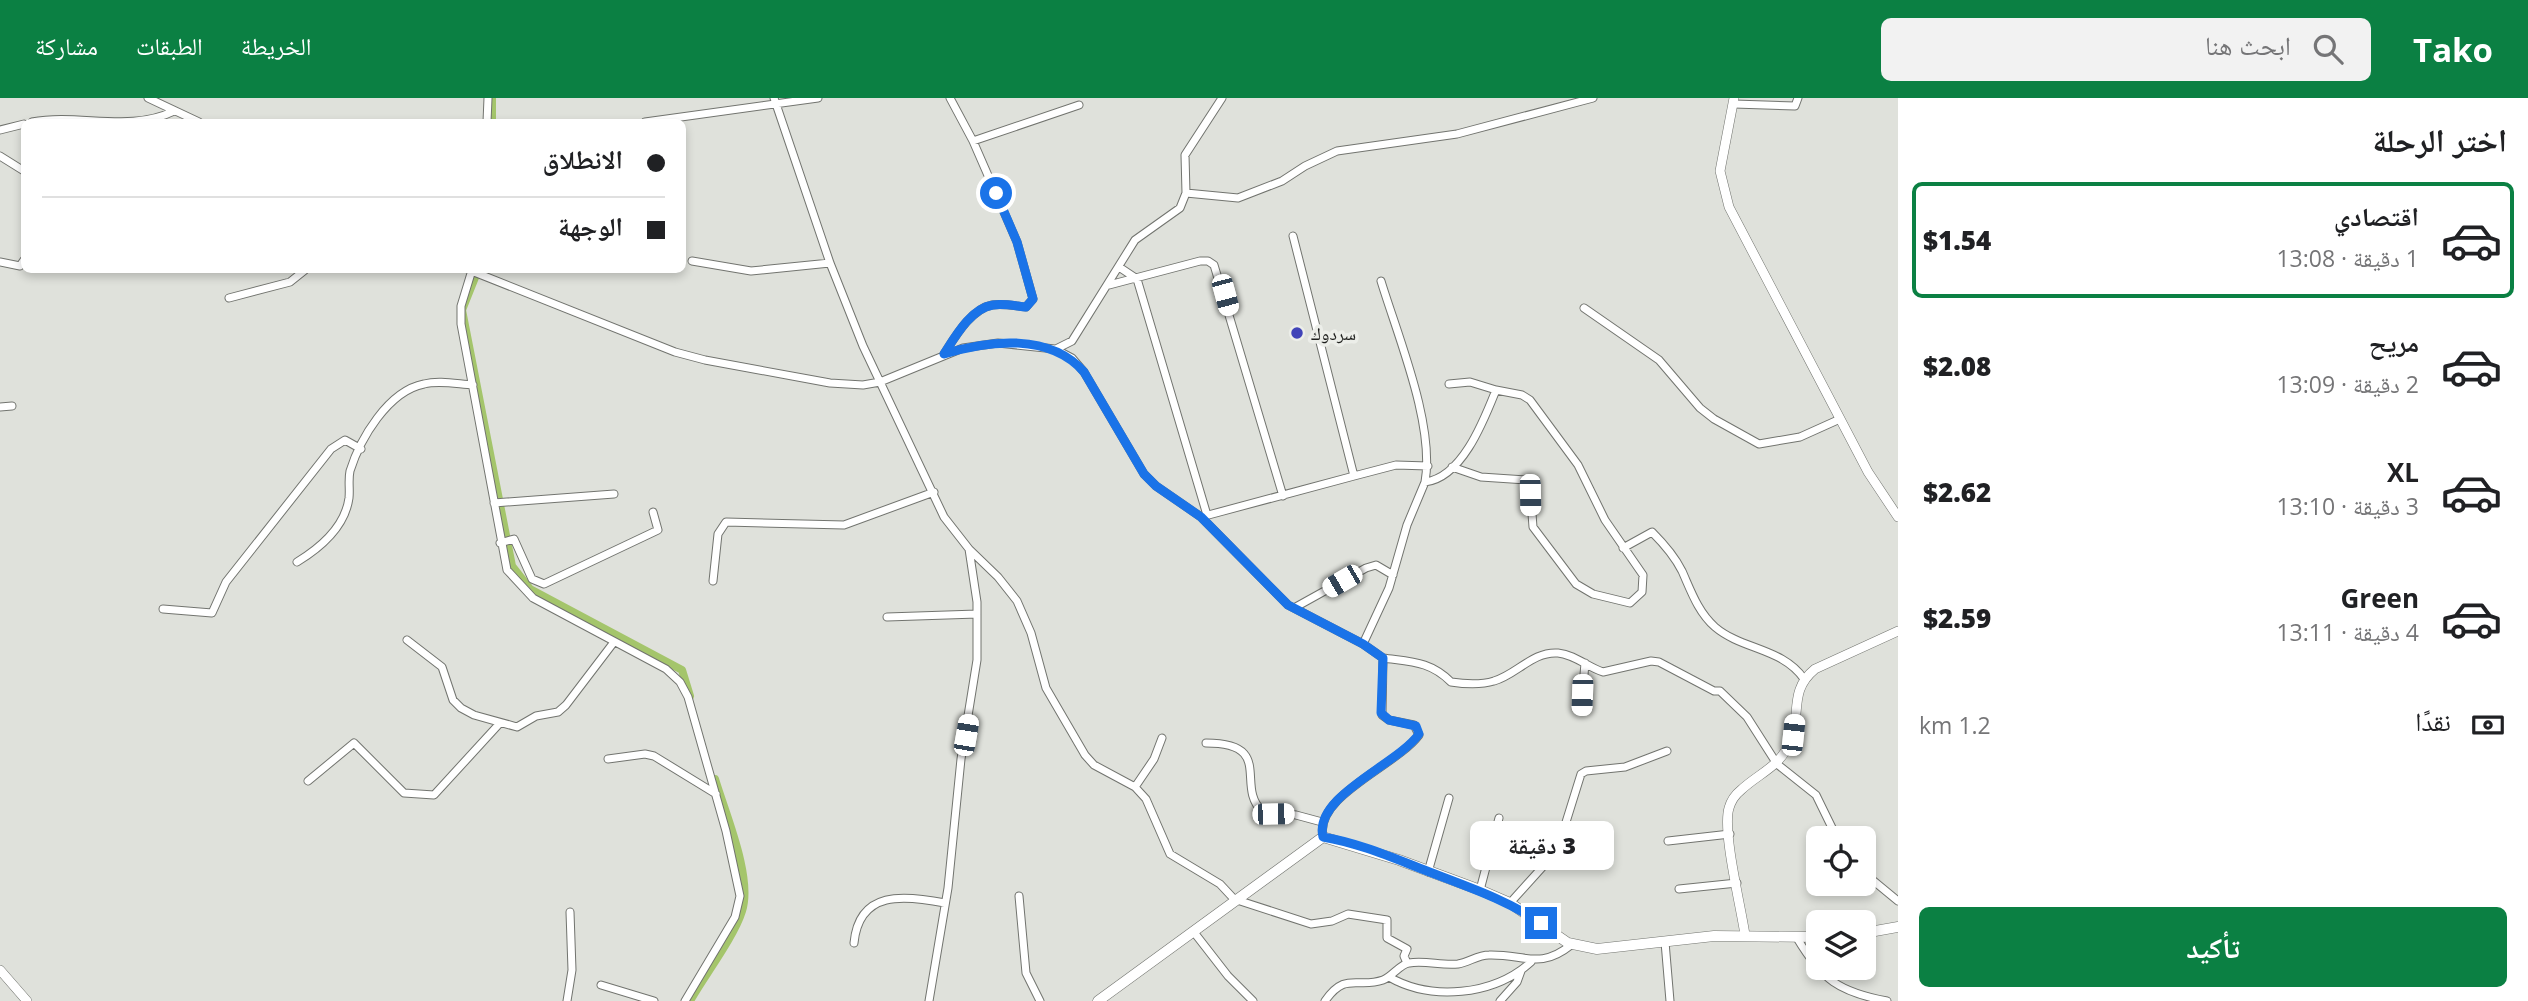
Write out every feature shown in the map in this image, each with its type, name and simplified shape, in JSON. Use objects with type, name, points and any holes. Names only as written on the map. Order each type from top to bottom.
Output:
[{"type":"main road","points":[[1098,1001],[1323,837],[1339,840],[1510,902],[1571,945],[1597,949],[1745,935],[1806,938]]},
{"type":"main road","points":[[1876,931],[1898,927]]},
{"type":"street","points":[[148,98],[193,119]]},
{"type":"street","points":[[487,119],[488,98]]},
{"type":"street","points":[[663,119],[775,100],[818,98]]},
{"type":"street","points":[[944,354],[975,313],[984,307],[1000,304],[1026,307],[1033,299],[1017,242],[973,141],[950,98]]},
{"type":"street","points":[[1055,349],[1072,341],[1135,240],[1180,208],[1186,193],[1185,155],[1222,98]]},
{"type":"street","points":[[1186,193],[1238,198],[1267,188],[1317,160],[1350,147],[1457,134],[1594,98]]},
{"type":"street","points":[[1798,98],[1795,106],[1734,101],[1720,171],[1729,208],[1868,472],[1898,517]]},
{"type":"street","points":[[775,100],[830,263],[880,382],[944,517],[1017,601],[1031,633],[1046,688],[1089,760],[1135,788],[1149,804],[1170,854],[1220,884],[1234,900],[1311,924],[1332,921],[1342,915],[1367,915],[1387,920],[1387,939],[1407,950],[1404,956],[1407,962]]},
{"type":"street","points":[[973,141],[1079,105]]},
{"type":"street","points":[[152,119],[174,111]]},
{"type":"street","points":[[0,130],[21,125]]},
{"type":"street","points":[[0,156],[21,170]]},
{"type":"street","points":[[1293,236],[1354,476]]},
{"type":"street","points":[[692,261],[751,271],[830,263]]},
{"type":"street","points":[[1109,285],[1200,261],[1214,265],[1283,496]]},
{"type":"street","points":[[0,262],[21,264]]},
{"type":"street","points":[[1119,267],[1137,279],[1204,516]]},
{"type":"street","points":[[229,298],[290,282],[301,273]]},
{"type":"street","points":[[470,273],[461,313],[500,543],[507,570],[523,590],[666,669],[680,682],[688,698],[736,870],[739,906],[688,1000]]},
{"type":"street","points":[[478,273],[653,344],[705,360],[830,383],[863,385],[880,382],[944,354],[998,343],[1055,349],[1072,358],[1084,372],[1144,474],[1156,486],[1204,516],[1261,580],[1294,608],[1363,644],[1383,658],[1441,670],[1451,682],[1463,684],[1495,681],[1527,662],[1552,653],[1570,655],[1602,672],[1651,661],[1660,662],[1720,691],[1747,717],[1777,764],[1816,795],[1831,826]]},
{"type":"street","points":[[1363,644],[1394,575],[1407,525],[1425,482],[1428,466],[1422,419],[1381,281]]},
{"type":"street","points":[[1584,307],[1659,360],[1714,419],[1759,444],[1800,437],[1840,419]]},
{"type":"street","points":[[1449,384],[1470,382],[1522,395],[1543,416],[1578,465],[1623,548],[1644,579],[1640,597],[1630,603],[1599,596],[1576,584],[1533,527],[1530,486],[1527,480],[1481,477],[1452,467]]},
{"type":"street","points":[[297,562],[321,548],[342,517],[349,497],[349,474],[361,449],[389,405],[424,384],[472,385]]},
{"type":"street","points":[[1425,482],[1435,481],[1452,467],[1477,435],[1496,390]]},
{"type":"street","points":[[0,407],[12,406]]},
{"type":"street","points":[[163,609],[212,613],[226,582],[331,449],[345,440],[361,449]]},
{"type":"street","points":[[1204,516],[1396,465],[1428,466]]},
{"type":"street","points":[[713,582],[718,534],[726,523],[754,521],[844,525],[934,492]]},
{"type":"street","points":[[494,503],[614,494]]},
{"type":"street","points":[[500,543],[514,539],[532,579],[544,584],[658,530],[653,512]]},
{"type":"street","points":[[1623,548],[1652,531],[1680,568],[1696,604],[1711,623],[1733,641],[1780,658],[1798,670],[1804,678]]},
{"type":"street","points":[[929,1001],[957,824],[961,759],[974,686],[977,614],[970,549]]},
{"type":"street","points":[[1294,608],[1366,568],[1376,565],[1394,575]]},
{"type":"street","points":[[887,617],[977,614]]},
{"type":"street","points":[[1745,935],[1730,834],[1729,808],[1736,796],[1777,764],[1793,735],[1797,697],[1804,678],[1815,669],[1898,631]]},
{"type":"street","points":[[407,640],[442,667],[453,699],[461,708],[500,723],[522,726],[536,716],[558,712],[614,642]]},
{"type":"street","points":[[1323,837],[1322,822],[1340,797],[1402,754],[1419,736],[1416,726],[1389,720],[1381,713],[1383,658]]},
{"type":"street","points":[[1581,710],[1585,663]]},
{"type":"street","points":[[308,781],[354,743],[404,793],[434,795],[500,723]]},
{"type":"street","points":[[1135,788],[1154,759],[1162,738]]},
{"type":"street","points":[[1206,743],[1227,743],[1243,754],[1250,767],[1255,801],[1262,811],[1296,815],[1322,822]]},
{"type":"street","points":[[1510,902],[1557,851],[1581,774],[1633,764],[1667,751]]},
{"type":"street","points":[[608,759],[645,754],[654,756],[716,794]]},
{"type":"street","points":[[1429,872],[1449,798]]},
{"type":"street","points":[[1480,890],[1499,818]]},
{"type":"street","points":[[1668,841],[1730,834]]},
{"type":"street","points":[[1679,889],[1737,883]]},
{"type":"street","points":[[1876,883],[1898,901]]},
{"type":"street","points":[[1019,896],[1026,973],[1040,1001]]},
{"type":"street","points":[[854,943],[860,917],[880,900],[926,900],[945,903]]},
{"type":"street","points":[[567,1001],[572,970],[570,912]]},
{"type":"street","points":[[1193,931],[1228,976],[1253,1001]]},
{"type":"street","points":[[1797,938],[1809,957],[1834,985],[1862,996],[1887,1001]]},
{"type":"street","points":[[1665,942],[1670,1001]]},
{"type":"street","points":[[1325,1001],[1338,987],[1351,981],[1380,981],[1407,962],[1460,964],[1483,955],[1509,954],[1531,961],[1553,957],[1571,945]]},
{"type":"street","points":[[1389,977],[1408,989],[1448,999],[1487,991],[1531,961]]},
{"type":"street","points":[[0,970],[27,1001]]},
{"type":"street","points":[[1500,1001],[1514,987],[1521,970]]},
{"type":"street","points":[[601,985],[654,1001]]},
{"type":"waterway","points":[[492,98],[492,119]]},
{"type":"waterway","points":[[477,273],[462,310],[512,566],[530,589],[682,670],[690,696]]},
{"type":"waterway","points":[[690,1001],[732,933],[742,911],[744,897],[741,863],[715,779]]},
{"type":"place","name":"سردوك","points":[[1297,333]]},
{"type":"route","points":[[996,193],[1017,242],[1033,299],[1026,307],[1000,304],[984,307],[975,313],[944,354],[974,345],[998,343],[1055,349],[1072,358],[1084,372],[1144,474],[1156,486],[1201,517],[1288,605],[1363,644],[1383,658],[1381,713],[1389,720],[1410,723],[1420,732],[1402,754],[1340,797],[1322,822],[1323,837],[1399,860],[1480,890],[1510,902],[1541,923]]}]
